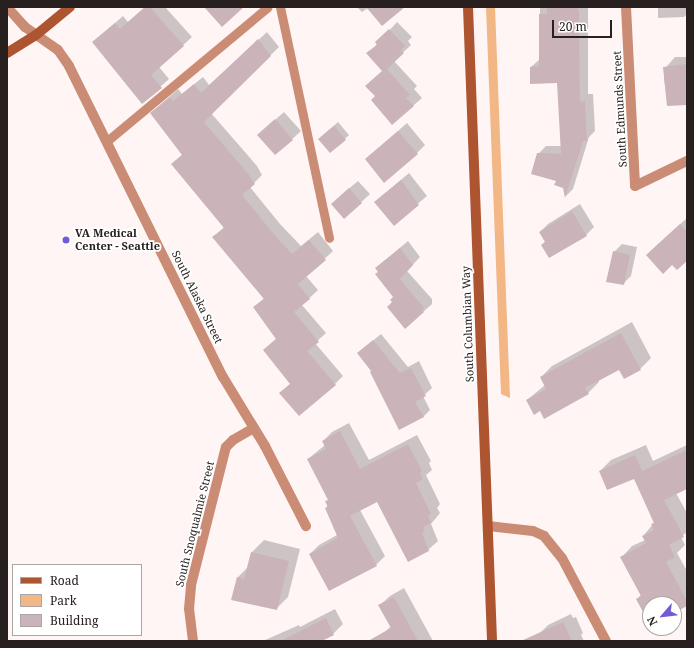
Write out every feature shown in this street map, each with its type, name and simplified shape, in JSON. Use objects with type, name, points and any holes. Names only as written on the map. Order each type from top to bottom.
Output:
[{"type":"main road","points":[[7,53],[36,35],[70,7]]},
{"type":"main road","name":"South Columbian Way","points":[[468,7],[492,641]]},
{"type":"street","name":"South Alaska Street","points":[[7,7],[25,27],[58,50],[69,66],[223,377],[254,428],[306,526]]},
{"type":"street","name":"South Edmunds Street","points":[[626,7],[636,186],[687,161]]},
{"type":"street","name":"South Snoqualmie Street","points":[[193,641],[189,609],[191,585],[226,447],[233,440],[254,428]]},
{"type":"street","points":[[488,526],[533,531],[544,536],[562,558],[606,641]]},
{"type":"lane","points":[[107,141],[268,7]]},
{"type":"lane","points":[[280,7],[330,238]]},
{"type":"green space","points":[[486,7],[495,7],[510,398],[501,394]]},
{"type":"building","points":[[145,7],[150,7],[184,46],[151,75],[162,88],[142,104],[92,42],[115,23],[120,29]]},
{"type":"building","points":[[204,7],[244,7],[222,27]]},
{"type":"building","points":[[366,7],[405,7],[382,26]]},
{"type":"building","points":[[547,7],[577,7],[579,12],[580,102],[585,101],[587,141],[583,141],[565,198],[563,188],[554,185],[556,181],[531,174],[537,153],[561,154],[557,83],[530,84],[530,67],[539,66],[539,14],[547,14]]},
{"type":"building","points":[[389,29],[405,46],[401,50],[404,53],[387,69],[410,95],[406,98],[414,106],[392,125],[371,100],[375,96],[365,86],[382,71],[366,53],[377,45],[375,42]]},
{"type":"building","points":[[258,39],[271,56],[204,122],[255,184],[242,195],[272,232],[292,254],[309,240],[326,260],[298,284],[310,299],[294,312],[319,342],[307,351],[336,385],[299,416],[279,393],[290,384],[263,350],[276,339],[253,307],[264,299],[212,237],[224,228],[171,164],[182,155],[150,113],[170,97],[173,101],[194,84],[201,93]]},
{"type":"building","points":[[687,64],[687,105],[667,106],[663,67]]},
{"type":"building","points":[[275,119],[293,140],[275,155],[257,135]]},
{"type":"building","points":[[334,126],[346,140],[330,153],[318,139]]},
{"type":"building","points":[[398,131],[418,154],[384,183],[365,159]]},
{"type":"building","points":[[401,180],[419,205],[394,226],[374,202]]},
{"type":"building","points":[[349,188],[362,203],[344,219],[331,204]]},
{"type":"building","points":[[572,211],[587,236],[549,258],[541,245],[545,242],[539,232]]},
{"type":"building","points":[[680,224],[687,232],[687,261],[677,270],[672,265],[663,274],[646,255]]},
{"type":"building","points":[[400,248],[413,265],[400,279],[424,308],[422,310],[424,312],[405,329],[387,307],[392,302],[390,300],[393,297],[375,274],[378,272],[375,268]]},
{"type":"building","points":[[613,251],[630,255],[624,285],[606,282]]},
{"type":"building","points":[[621,333],[641,370],[624,379],[619,370],[585,388],[589,394],[544,419],[540,411],[534,415],[526,400],[546,389],[540,377]]},
{"type":"building","points":[[373,340],[400,373],[411,368],[426,396],[415,402],[424,417],[399,430],[370,372],[371,371],[357,353]]},
{"type":"building","points":[[340,431],[360,469],[408,444],[422,471],[420,473],[423,479],[416,483],[431,514],[428,516],[431,523],[423,527],[425,532],[422,533],[429,551],[408,562],[377,502],[350,516],[377,566],[329,591],[309,554],[338,538],[325,508],[328,507],[325,501],[328,500],[307,459],[326,449],[322,441]]},
{"type":"building","points":[[687,450],[687,489],[664,500],[684,537],[669,545],[675,557],[666,562],[687,601],[687,606],[682,609],[682,596],[642,596],[642,610],[636,599],[641,596],[620,557],[646,543],[642,536],[654,530],[651,524],[654,523],[634,479],[607,490],[599,471],[635,455],[642,471]]},
{"type":"building","points":[[251,552],[289,561],[277,610],[231,600],[237,577],[244,579]]},
{"type":"building","points":[[394,597],[418,641],[368,641],[391,628],[378,605]]},
{"type":"building","points":[[326,618],[334,635],[322,641],[281,641]]},
{"type":"building","points":[[563,622],[572,641],[521,641]]},
{"type":"place","name":"VA Medical Center - Seattle","points":[[66,240]]}]
